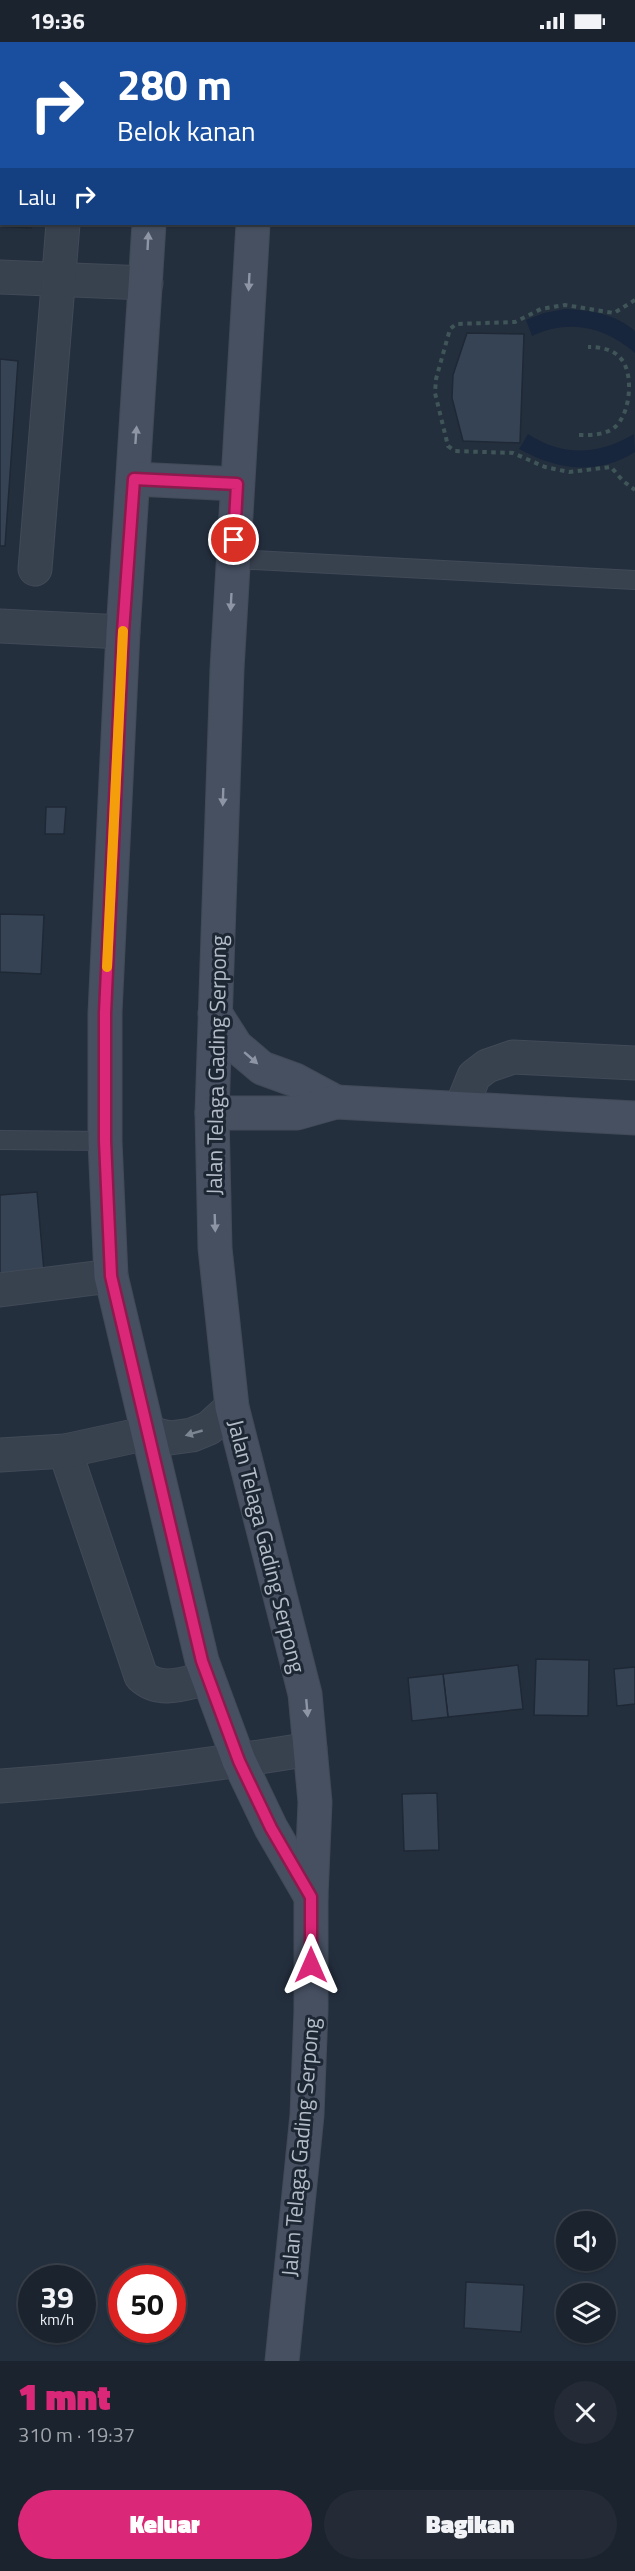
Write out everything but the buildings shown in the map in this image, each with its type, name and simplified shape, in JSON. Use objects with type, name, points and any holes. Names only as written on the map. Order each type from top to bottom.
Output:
[{"type":"main road","points":[[149,225],[123,632],[105,1013],[105,1141],[111,1276],[208,1678],[239,1761],[271,1828],[311,1897]]},
{"type":"main road","name":"Jalan Telaga Gading Serpong","points":[[252,225],[233,559],[212,1113],[215,1248],[232,1407],[305,1694],[315,1802],[307,2115],[282,2361]]},
{"type":"main road","points":[[134,479],[237,484]]},
{"type":"main road","points":[[215,1013],[236,1046],[262,1068],[295,1080],[336,1102]]},
{"type":"main road","points":[[212,1113],[297,1113],[336,1102],[635,1118]]},
{"type":"street","points":[[35,569],[63,225]]},
{"type":"street","points":[[0,277],[146,283]]},
{"type":"street","points":[[0,626],[123,632]]},
{"type":"street","points":[[461,1108],[474,1076],[487,1066],[513,1057],[635,1063]]},
{"type":"street","points":[[0,1290],[111,1276]]},
{"type":"street","points":[[0,1455],[65,1451],[148,1433],[170,1438],[192,1435],[209,1428],[232,1407]]},
{"type":"street","points":[[65,1451],[141,1676],[150,1684],[164,1687],[208,1678]]},
{"type":"street","points":[[0,1786],[87,1780],[239,1761],[310,1749]]},
{"type":"lane","points":[[233,559],[635,580]]},
{"type":"lane","points":[[0,1140],[105,1141]]},
{"type":"path","points":[[635,300],[614,313],[565,304],[541,309],[515,322],[456,324],[450,329],[435,379],[435,393],[448,446],[455,451],[513,453],[545,467],[569,472],[611,467],[623,481],[635,490]]},
{"type":"path","points":[[579,435],[597,435],[614,429],[623,418],[628,393],[627,369],[621,358],[605,348],[588,346]]},
{"type":"path","points":[[628,393],[635,394]]},
{"type":"water","points":[[565,309],[602,314],[628,325],[635,331],[635,353],[611,337],[586,328],[559,328],[532,336],[526,320],[544,313]]},
{"type":"water","points":[[528,434],[554,447],[581,450],[608,446],[634,434],[635,452],[606,465],[562,466],[519,449]]},
{"type":"slow traffic","points":[[107,967],[123,631]]},
{"type":"route","points":[[234,540],[237,484],[134,479],[123,632],[105,1013],[105,1141],[111,1276],[202,1661],[239,1761],[271,1828],[311,1897],[311,1965]]}]
